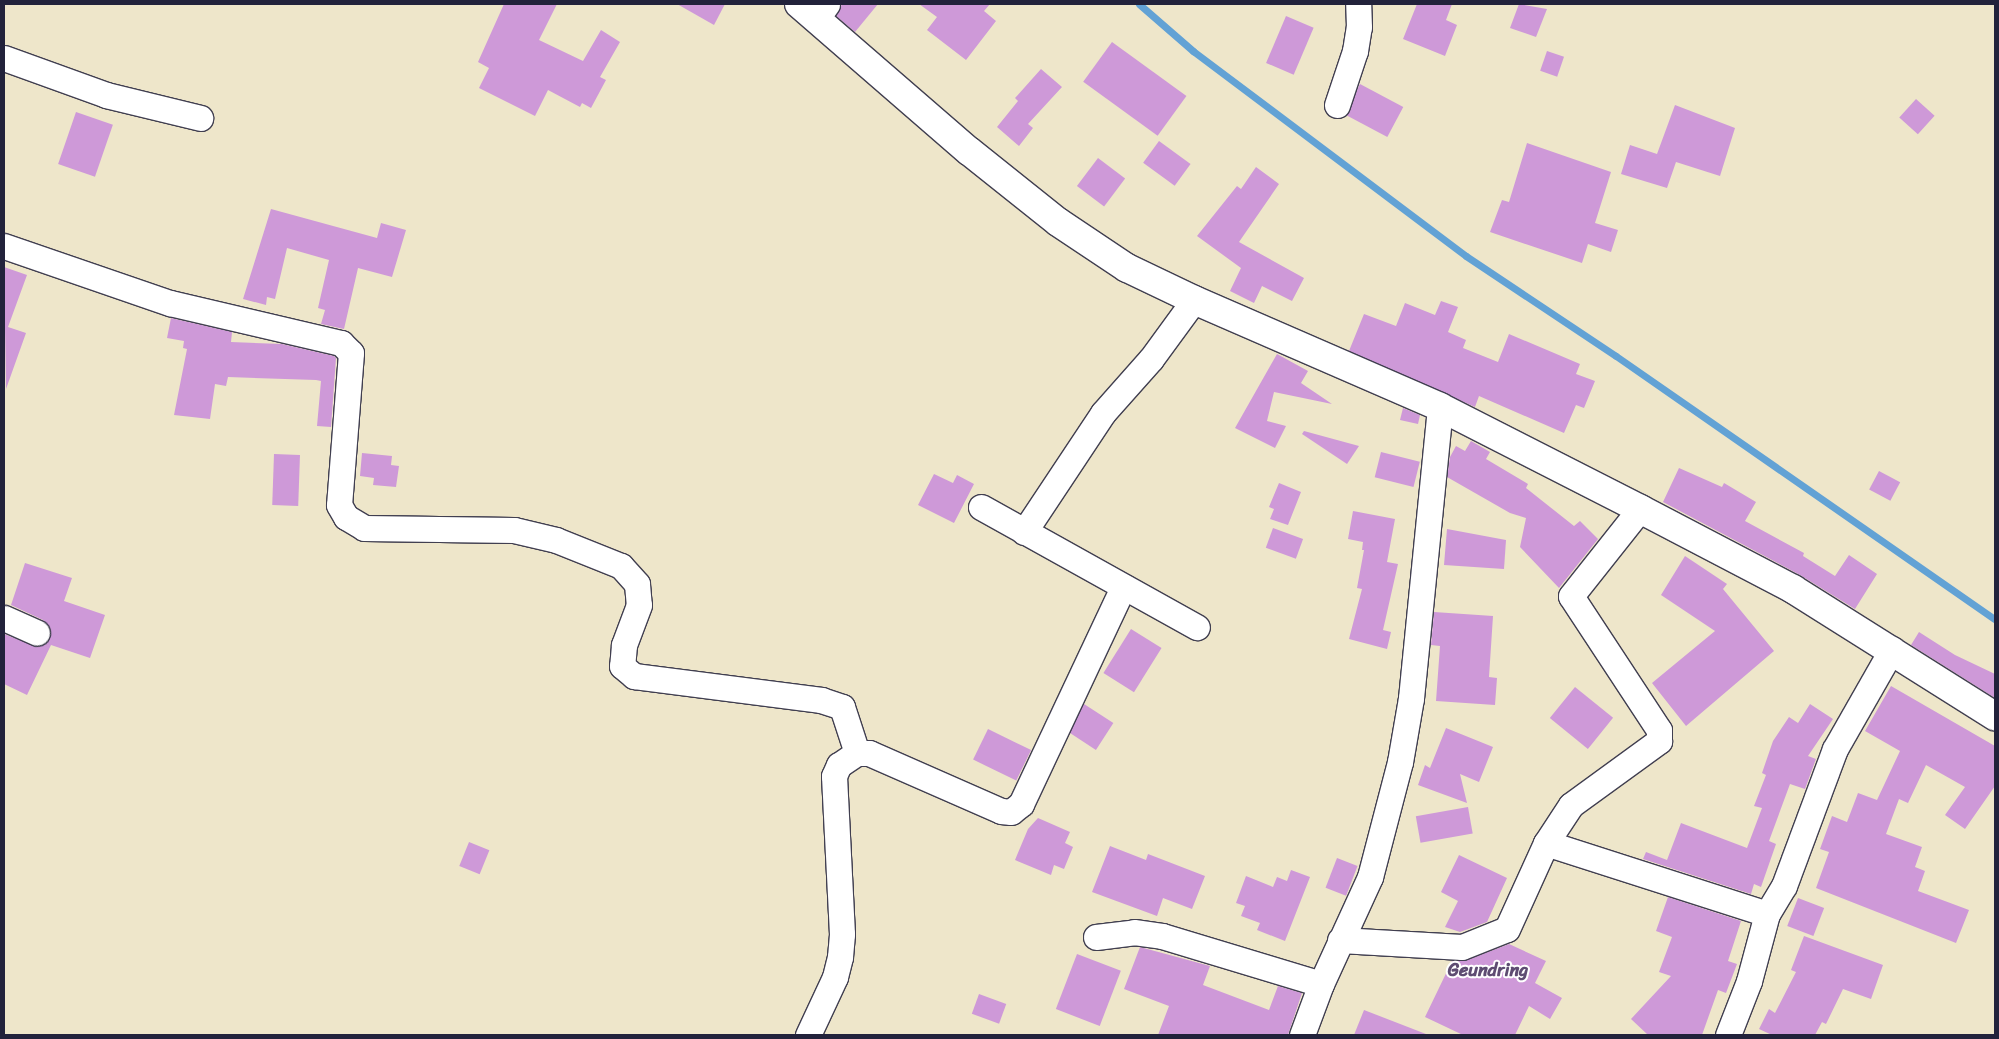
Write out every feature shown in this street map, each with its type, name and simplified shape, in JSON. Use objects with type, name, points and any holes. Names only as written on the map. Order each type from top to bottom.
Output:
[{"type":"street","points":[[1337,105],[1356,51],[1360,27],[1358,4]]},
{"type":"street","points":[[815,8],[969,151],[1058,222],[1127,268],[1194,300],[1440,407],[1640,509],[1793,589],[1892,649],[1995,716]]},
{"type":"street","points":[[4,58],[106,95],[200,118]]},
{"type":"street","points":[[4,246],[170,303],[341,343],[351,353],[339,505],[346,517],[364,528],[514,530],[556,540],[621,566],[637,584],[639,605],[624,645],[622,666],[634,676],[821,700],[842,708],[857,753]]},
{"type":"street","points":[[1024,532],[1103,413],[1151,358],[1194,300]]},
{"type":"street","points":[[1302,1035],[1321,984],[1370,877],[1400,762],[1410,698],[1440,407]]},
{"type":"street","points":[[980,507],[1197,627]]},
{"type":"street","points":[[1340,940],[1462,947],[1507,930],[1546,843],[1571,805],[1659,741],[1659,730],[1570,596],[1640,509]]},
{"type":"street","points":[[808,1035],[836,977],[840,957],[842,934],[834,776],[839,765],[857,753],[869,753],[1000,811],[1011,812],[1021,804],[1123,587]]},
{"type":"street","points":[[4,618],[37,633]]},
{"type":"street","points":[[1728,1035],[1750,981],[1767,914],[1784,886],[1835,749],[1892,649]]},
{"type":"street","points":[[1546,843],[1767,914]]},
{"type":"street","points":[[1096,937],[1134,932],[1162,936],[1321,984]]},
{"type":"building","points":[[504,4],[557,4],[539,40],[583,61],[601,30],[620,42],[600,77],[606,80],[591,108],[582,103],[580,107],[548,90],[535,116],[479,88],[489,68],[478,62]]},
{"type":"building","points":[[677,4],[725,4],[714,25]]},
{"type":"building","points":[[842,4],[878,4],[855,32],[836,16]]},
{"type":"building","points":[[919,4],[990,4],[984,11],[996,21],[966,60],[927,30],[937,17]]},
{"type":"building","points":[[1417,4],[1452,4],[1446,20],[1457,25],[1445,56],[1403,39]]},
{"type":"building","points":[[1519,4],[1547,9],[1536,37],[1510,28]]},
{"type":"building","points":[[1286,16],[1314,28],[1294,75],[1266,63]]},
{"type":"building","points":[[1112,42],[1186,96],[1158,136],[1083,82]]},
{"type":"building","points":[[1547,51],[1564,57],[1557,77],[1540,71]]},
{"type":"building","points":[[1041,69],[1062,87],[1028,124],[1033,128],[1019,146],[997,127],[1018,101],[1015,98]]},
{"type":"building","points":[[1360,84],[1403,107],[1387,137],[1344,114]]},
{"type":"building","points":[[1916,99],[1935,116],[1918,134],[1899,118]]},
{"type":"building","points":[[1675,105],[1735,128],[1720,176],[1676,162],[1667,188],[1621,174],[1630,145],[1657,154]]},
{"type":"building","points":[[76,112],[113,125],[95,177],[58,164]]},
{"type":"building","points":[[1159,141],[1191,164],[1175,186],[1143,163]]},
{"type":"building","points":[[1527,143],[1611,172],[1595,223],[1618,230],[1611,252],[1588,244],[1582,263],[1490,232],[1502,200],[1509,202]]},
{"type":"building","points":[[1098,158],[1125,178],[1104,206],[1077,186]]},
{"type":"building","points":[[1256,167],[1279,184],[1239,242],[1304,278],[1292,301],[1262,286],[1254,303],[1230,291],[1241,268],[1197,236],[1237,186],[1241,189]]},
{"type":"building","points":[[271,209],[377,238],[381,223],[406,230],[392,277],[358,268],[344,329],[321,324],[325,310],[318,308],[329,260],[287,248],[275,299],[267,297],[266,305],[243,299]]},
{"type":"building","points":[[4,267],[27,275],[8,327],[26,333],[6,389]]},
{"type":"building","points":[[1441,301],[1458,307],[1448,332],[1466,340],[1463,348],[1498,362],[1509,334],[1580,364],[1576,374],[1595,381],[1584,408],[1576,405],[1564,433],[1479,396],[1475,407],[1349,351],[1364,314],[1396,326],[1405,303],[1435,315]]},
{"type":"building","points":[[171,318],[232,332],[231,342],[282,344],[334,356],[336,358],[331,427],[317,426],[321,381],[316,380],[228,377],[226,386],[215,384],[210,419],[174,415],[187,349],[183,348],[184,341],[167,338]]},
{"type":"building","points":[[1277,354],[1308,371],[1301,383],[1332,404],[1274,392],[1267,421],[1286,426],[1275,448],[1235,428]]},
{"type":"building","points":[[1403,408],[1420,415],[1418,424],[1400,420]]},
{"type":"building","points":[[1304,431],[1359,446],[1347,464],[1302,434]]},
{"type":"building","points":[[1471,441],[1490,452],[1486,459],[1528,484],[1526,488],[1574,526],[1580,521],[1598,539],[1559,588],[1520,547],[1526,518],[1510,513],[1447,477],[1450,457],[1456,446],[1465,451]]},
{"type":"building","points":[[1381,452],[1420,462],[1414,487],[1375,477]]},
{"type":"building","points":[[362,453],[392,456],[391,465],[399,466],[396,487],[373,485],[374,478],[360,476]]},
{"type":"building","points":[[274,454],[300,455],[298,506],[272,505]]},
{"type":"building","points":[[1679,468],[1722,487],[1724,483],[1756,502],[1745,521],[1804,553],[1803,556],[1835,576],[1849,555],[1877,574],[1855,609],[1800,575],[1663,502]]},
{"type":"building","points":[[1879,471],[1900,482],[1890,501],[1869,490]]},
{"type":"building","points":[[934,474],[953,483],[957,475],[974,484],[954,523],[918,505]]},
{"type":"building","points":[[1279,483],[1301,492],[1288,525],[1270,519],[1274,509],[1269,507]]},
{"type":"building","points":[[1353,511],[1395,519],[1387,562],[1398,564],[1383,630],[1391,632],[1387,649],[1349,639],[1362,589],[1357,588],[1364,550],[1362,550],[1363,542],[1348,539]]},
{"type":"building","points":[[1273,528],[1303,539],[1296,559],[1266,548]]},
{"type":"building","points":[[1447,529],[1506,540],[1504,569],[1444,565]]},
{"type":"building","points":[[1685,556],[1727,584],[1723,589],[1774,651],[1686,726],[1652,683],[1715,631],[1661,595]]},
{"type":"building","points":[[25,563],[72,578],[64,601],[105,615],[90,658],[51,645],[27,695],[4,684],[4,634],[38,647],[46,644],[51,632],[43,620],[11,605]]},
{"type":"building","points":[[1434,612],[1493,616],[1489,677],[1497,678],[1495,705],[1436,701],[1440,646],[1431,645]]},
{"type":"building","points":[[1131,629],[1162,648],[1134,692],[1103,673]]},
{"type":"building","points":[[1919,632],[1955,655],[1995,674],[1995,698],[1911,645]]},
{"type":"building","points":[[1891,686],[1995,746],[1995,786],[1965,829],[1945,815],[1965,787],[1926,765],[1908,803],[1899,799],[1886,834],[1922,847],[1915,867],[1925,871],[1918,891],[1969,910],[1956,943],[1816,888],[1829,852],[1820,849],[1832,816],[1847,822],[1858,793],[1877,800],[1900,751],[1865,731]]},
{"type":"building","points":[[1575,687],[1613,718],[1588,749],[1550,718]]},
{"type":"building","points":[[1084,704],[1113,723],[1096,750],[1067,731]]},
{"type":"building","points":[[1810,704],[1833,719],[1808,756],[1816,759],[1805,789],[1790,784],[1769,841],[1776,844],[1761,887],[1754,884],[1751,894],[1643,859],[1646,852],[1667,860],[1681,823],[1747,848],[1762,808],[1754,806],[1766,775],[1762,773],[1773,741],[1789,717],[1798,723]]},
{"type":"building","points":[[1446,728],[1493,747],[1479,782],[1460,774],[1467,803],[1418,785],[1425,765],[1430,768]]},
{"type":"building","points":[[988,729],[1031,750],[1016,781],[973,760]]},
{"type":"building","points":[[1468,807],[1473,834],[1420,843],[1416,816]]},
{"type":"building","points":[[1038,818],[1070,832],[1065,843],[1073,847],[1064,869],[1054,865],[1051,875],[1015,860],[1028,829]]},
{"type":"building","points":[[469,842],[489,850],[480,874],[459,866]]},
{"type":"building","points":[[1110,846],[1146,860],[1148,854],[1205,876],[1192,909],[1163,898],[1157,916],[1092,892]]},
{"type":"building","points":[[1459,855],[1507,878],[1487,922],[1460,932],[1445,927],[1458,901],[1441,892]]},
{"type":"building","points":[[1337,858],[1358,866],[1346,896],[1326,888]]},
{"type":"building","points":[[1291,870],[1310,877],[1285,941],[1257,930],[1260,923],[1241,916],[1245,906],[1236,903],[1246,876],[1273,887],[1277,877],[1287,881]]},
{"type":"building","points":[[1668,897],[1741,921],[1728,961],[1737,964],[1726,993],[1718,990],[1702,1035],[1648,1035],[1631,1019],[1671,976],[1659,972],[1672,937],[1656,931]]},
{"type":"building","points":[[1798,898],[1824,908],[1813,936],[1787,926]]},
{"type":"building","points":[[1804,936],[1883,965],[1871,999],[1843,989],[1826,1024],[1822,1022],[1815,1035],[1772,1035],[1759,1029],[1769,1009],[1775,1013],[1796,972],[1791,970]]},
{"type":"building","points":[[1509,944],[1546,961],[1535,983],[1562,998],[1550,1019],[1529,1006],[1515,1035],[1463,1035],[1425,1017],[1452,961],[1467,960]]},
{"type":"building","points":[[1140,947],[1210,966],[1203,985],[1269,1010],[1278,986],[1302,993],[1288,1035],[1158,1035],[1169,1006],[1124,989]]},
{"type":"building","points":[[1077,954],[1121,971],[1100,1026],[1056,1009]]},
{"type":"building","points":[[979,994],[1006,1004],[999,1024],[972,1014]]},
{"type":"building","points":[[1364,1010],[1426,1034],[1426,1035],[1354,1035]]},
{"type":"waterway","points":[[1139,4],[1193,51],[1466,256],[1616,356],[1995,619]]},
{"type":"district","name":"Geundring","points":[[1488,970]]}]
